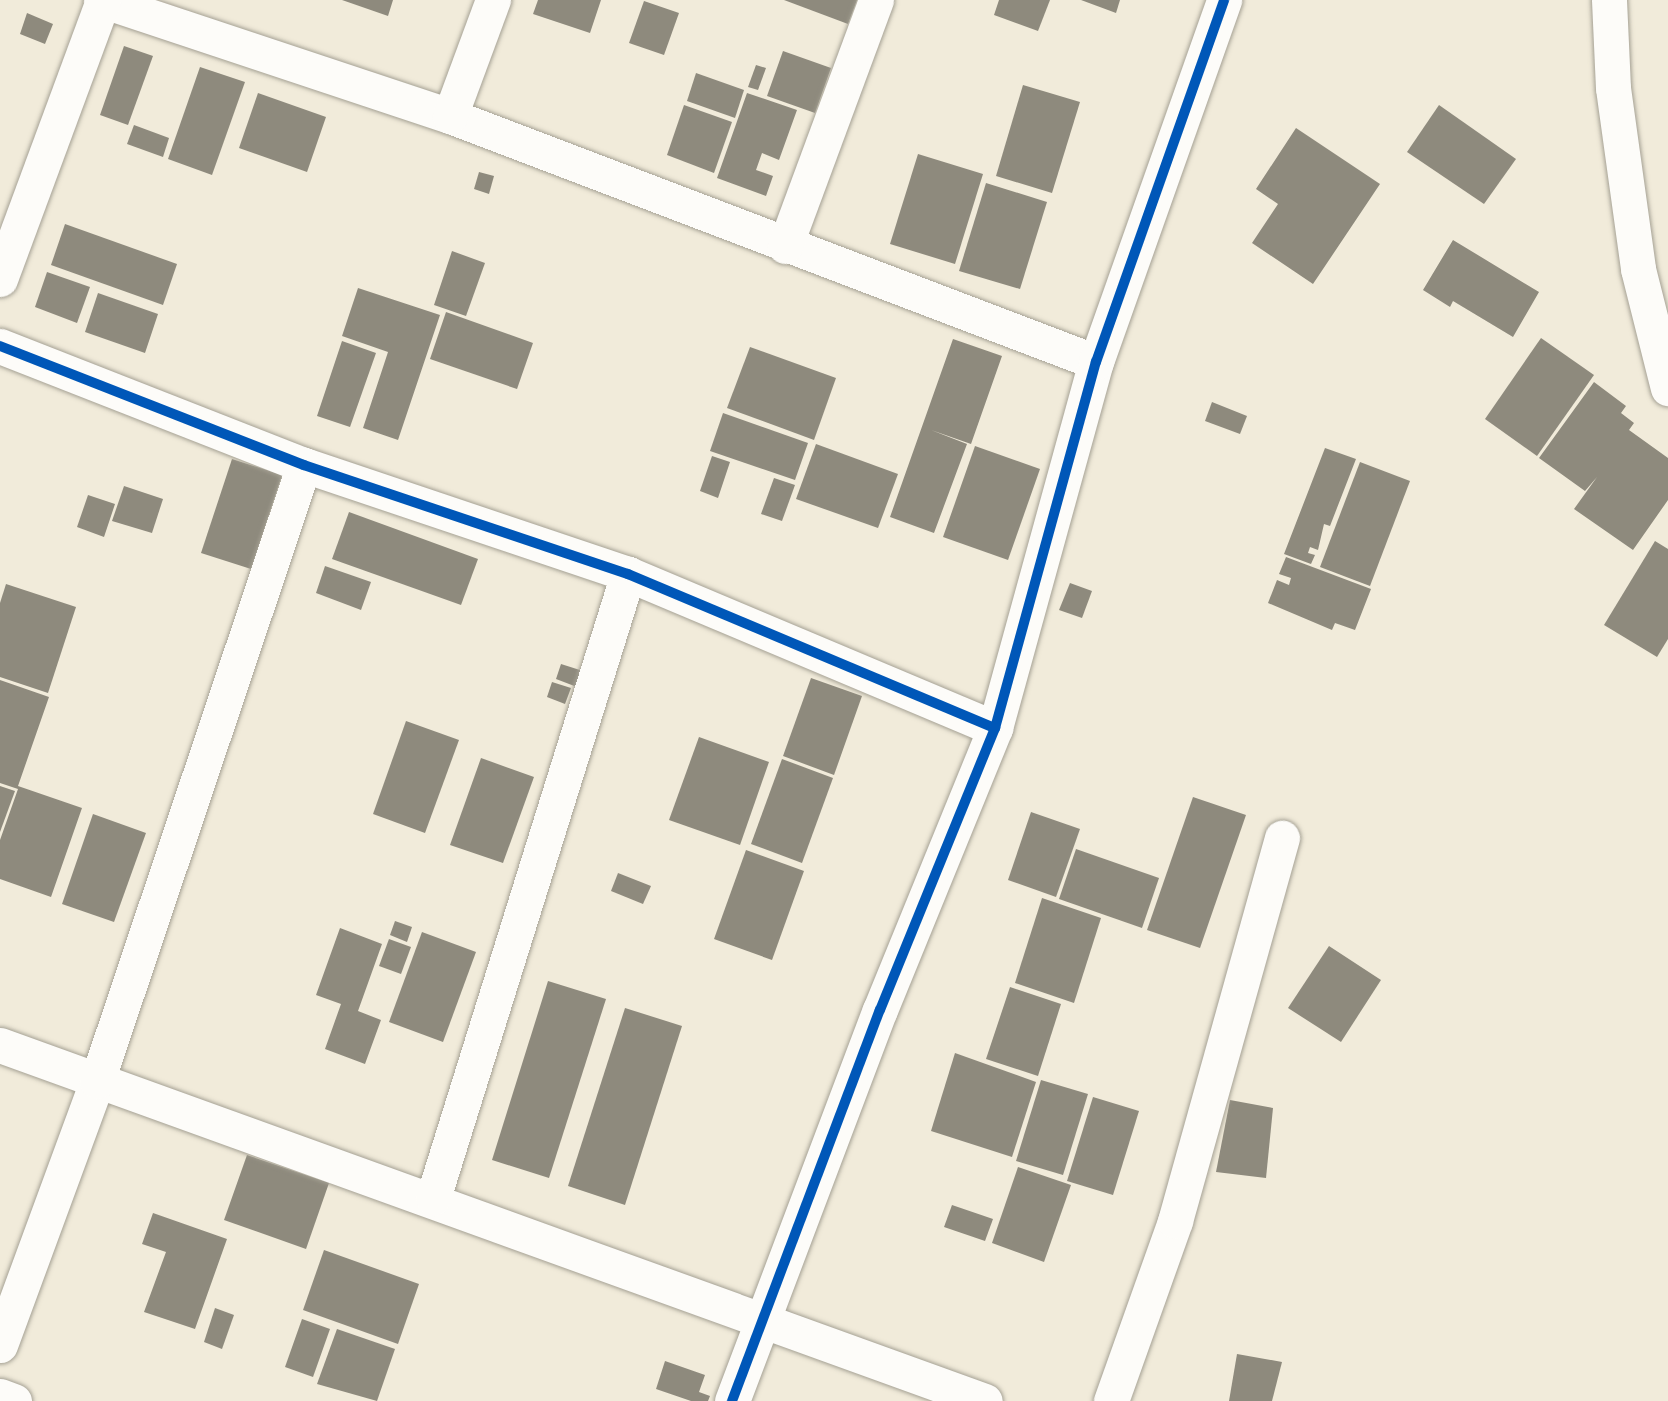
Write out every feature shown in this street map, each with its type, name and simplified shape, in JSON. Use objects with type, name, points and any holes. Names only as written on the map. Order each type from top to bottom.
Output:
[{"type":"street","points":[[0,279],[102,0],[450,116],[785,246],[1096,362]]},
{"type":"street","points":[[450,116],[494,0]]},
{"type":"street","points":[[785,246],[876,0]]},
{"type":"street","points":[[732,1401],[761,1317],[995,728],[1096,362],[1224,0]]},
{"type":"street","points":[[1609,0],[1614,88],[1638,270],[1668,388]]},
{"type":"street","points":[[0,346],[304,465],[628,574],[995,728]]},
{"type":"street","points":[[0,1345],[97,1081],[304,465]]},
{"type":"street","points":[[433,1198],[628,574]]},
{"type":"street","points":[[1111,1401],[1175,1221],[1282,838]]},
{"type":"street","points":[[0,1045],[433,1198],[985,1401]]},
{"type":"street","points":[[0,1396],[14,1401]]},
{"type":"building","points":[[342,0],[393,0],[388,16]]},
{"type":"building","points":[[538,0],[601,0],[590,33],[533,14]]},
{"type":"building","points":[[784,0],[857,0],[848,24]]},
{"type":"building","points":[[999,0],[1050,0],[1038,31],[994,15]]},
{"type":"building","points":[[1081,0],[1120,0],[1116,13]]},
{"type":"building","points":[[644,1],[679,13],[664,55],[629,43]]},
{"type":"building","points":[[27,13],[53,24],[45,44],[20,34]]},
{"type":"building","points":[[124,46],[153,56],[128,125],[100,115]]},
{"type":"building","points":[[783,51],[831,68],[815,113],[767,96]]},
{"type":"building","points":[[756,65],[766,68],[758,90],[748,87]]},
{"type":"building","points":[[200,67],[245,82],[212,175],[168,159]]},
{"type":"building","points":[[696,73],[744,90],[735,118],[687,101]]},
{"type":"building","points":[[1023,85],[1080,102],[1052,193],[996,176]]},
{"type":"building","points":[[258,93],[326,117],[307,172],[239,148]]},
{"type":"building","points":[[747,93],[797,110],[779,160],[762,153],[756,170],[773,176],[766,196],[717,178]]},
{"type":"building","points":[[684,105],[732,122],[714,173],[667,155]]},
{"type":"building","points":[[1439,105],[1516,159],[1484,204],[1407,152]]},
{"type":"building","points":[[134,125],[169,138],[163,157],[127,144]]},
{"type":"building","points":[[1296,128],[1380,184],[1313,284],[1252,243],[1278,204],[1256,189]]},
{"type":"building","points":[[918,154],[983,174],[955,264],[890,244]]},
{"type":"building","points":[[479,172],[494,176],[489,194],[474,189]]},
{"type":"building","points":[[986,183],[1047,202],[1020,289],[959,271]]},
{"type":"building","points":[[65,224],[177,264],[163,305],[51,265]]},
{"type":"building","points":[[1453,240],[1539,292],[1513,337],[1453,301],[1450,307],[1423,290]]},
{"type":"building","points":[[452,251],[485,263],[466,316],[434,305]]},
{"type":"building","points":[[47,272],[90,287],[77,323],[35,307]]},
{"type":"building","points":[[358,288],[440,315],[398,440],[363,428],[388,352],[342,336]]},
{"type":"building","points":[[98,293],[158,314],[145,353],[85,332]]},
{"type":"building","points":[[446,312],[533,343],[517,389],[430,359]]},
{"type":"building","points":[[1541,338],[1594,375],[1537,456],[1485,419]]},
{"type":"building","points":[[953,339],[1002,356],[971,444],[931,430],[967,444],[934,533],[890,517]]},
{"type":"building","points":[[342,341],[376,353],[350,427],[317,416]]},
{"type":"building","points":[[750,347],[836,378],[814,440],[727,408]]},
{"type":"building","points":[[1594,382],[1626,406],[1621,413],[1634,423],[1629,430],[1668,458],[1668,500],[1633,550],[1574,509],[1597,477],[1585,491],[1539,458]]},
{"type":"building","points":[[1212,402],[1247,416],[1240,434],[1205,421]]},
{"type":"building","points":[[723,413],[808,443],[795,480],[710,451]]},
{"type":"building","points":[[816,444],[898,474],[878,528],[796,499]]},
{"type":"building","points":[[975,446],[1040,469],[1008,560],[943,537]]},
{"type":"building","points":[[1325,448],[1356,459],[1330,526],[1324,524],[1318,550],[1310,547],[1308,553],[1315,555],[1311,564],[1284,554]]},
{"type":"building","points":[[712,456],[730,462],[718,498],[700,491]]},
{"type":"building","points":[[232,459],[282,475],[251,569],[201,553]]},
{"type":"building","points":[[1360,462],[1410,481],[1370,586],[1320,567]]},
{"type":"building","points":[[774,478],[795,485],[782,521],[761,514]]},
{"type":"building","points":[[124,486],[163,499],[152,533],[112,521]]},
{"type":"building","points":[[88,495],[115,504],[104,537],[77,527]]},
{"type":"building","points":[[349,512],[478,559],[461,605],[332,559]]},
{"type":"building","points":[[1655,541],[1668,549],[1668,639],[1657,657],[1604,625]]},
{"type":"building","points":[[1286,557],[1371,589],[1355,630],[1335,623],[1332,630],[1268,603],[1277,580],[1289,585],[1291,578],[1279,574]]},
{"type":"building","points":[[325,566],[371,582],[361,610],[316,593]]},
{"type":"building","points":[[1070,583],[1092,591],[1082,618],[1059,610]]},
{"type":"building","points":[[6,584],[76,607],[48,693],[0,677],[0,603]]},
{"type":"building","points":[[561,664],[583,671],[577,687],[556,679]]},
{"type":"building","points":[[811,678],[862,696],[834,775],[783,756]]},
{"type":"building","points":[[0,680],[49,697],[18,786],[82,808],[51,897],[0,879],[0,840],[18,789],[0,783]]},
{"type":"building","points":[[552,682],[571,688],[565,704],[547,697]]},
{"type":"building","points":[[406,721],[459,740],[425,833],[373,814]]},
{"type":"building","points":[[699,737],[769,762],[740,845],[669,820]]},
{"type":"building","points":[[481,758],[534,777],[503,863],[450,845]]},
{"type":"building","points":[[782,759],[833,778],[802,863],[751,844]]},
{"type":"building","points":[[0,786],[15,791],[0,832]]},
{"type":"building","points":[[1193,797],[1246,815],[1200,948],[1147,930]]},
{"type":"building","points":[[1031,812],[1080,829],[1056,897],[1008,880]]},
{"type":"building","points":[[93,814],[146,833],[114,922],[62,904]]},
{"type":"building","points":[[1076,849],[1159,878],[1142,928],[1059,899]]},
{"type":"building","points":[[746,850],[804,871],[772,960],[714,939]]},
{"type":"building","points":[[618,873],[651,886],[643,904],[611,891]]},
{"type":"building","points":[[1042,898],[1101,918],[1074,1003],[1015,983]]},
{"type":"building","points":[[395,921],[412,927],[407,942],[390,935]]},
{"type":"building","points":[[340,928],[382,944],[358,1011],[381,1020],[365,1064],[325,1049],[341,1004],[316,995]]},
{"type":"building","points":[[422,932],[476,952],[443,1042],[389,1022]]},
{"type":"building","points":[[389,939],[411,947],[401,974],[379,966]]},
{"type":"building","points":[[1329,946],[1381,980],[1341,1042],[1288,1008]]},
{"type":"building","points":[[548,981],[606,999],[549,1178],[492,1160]]},
{"type":"building","points":[[1010,987],[1061,1004],[1038,1076],[986,1059]]},
{"type":"building","points":[[625,1008],[682,1026],[625,1205],[568,1186]]},
{"type":"building","points":[[955,1053],[1036,1082],[1012,1157],[931,1131]]},
{"type":"building","points":[[1041,1080],[1088,1094],[1063,1175],[1016,1161]]},
{"type":"building","points":[[1093,1097],[1139,1111],[1113,1195],[1067,1181]]},
{"type":"building","points":[[1230,1100],[1273,1108],[1266,1178],[1216,1172]]},
{"type":"building","points":[[247,1155],[329,1183],[306,1249],[224,1220]]},
{"type":"building","points":[[1018,1167],[1071,1185],[1044,1262],[992,1243]]},
{"type":"building","points":[[952,1205],[993,1219],[985,1241],[944,1227]]},
{"type":"building","points":[[153,1213],[227,1239],[195,1329],[144,1312],[166,1252],[142,1244]]},
{"type":"building","points":[[324,1250],[419,1284],[398,1344],[303,1310]]},
{"type":"building","points":[[215,1308],[234,1315],[222,1349],[204,1342]]},
{"type":"building","points":[[302,1319],[330,1329],[313,1377],[285,1367]]},
{"type":"building","points":[[337,1329],[395,1349],[377,1401],[317,1384]]},
{"type":"building","points":[[1237,1354],[1282,1362],[1272,1401],[1229,1401]]},
{"type":"building","points":[[665,1361],[705,1375],[699,1392],[710,1396],[708,1401],[691,1401],[656,1389]]},
{"type":"cycle path","points":[[732,1401],[880,1010],[995,728],[1096,362],[1224,0]]},
{"type":"cycle path","points":[[0,346],[304,465],[628,574],[995,728]]}]
